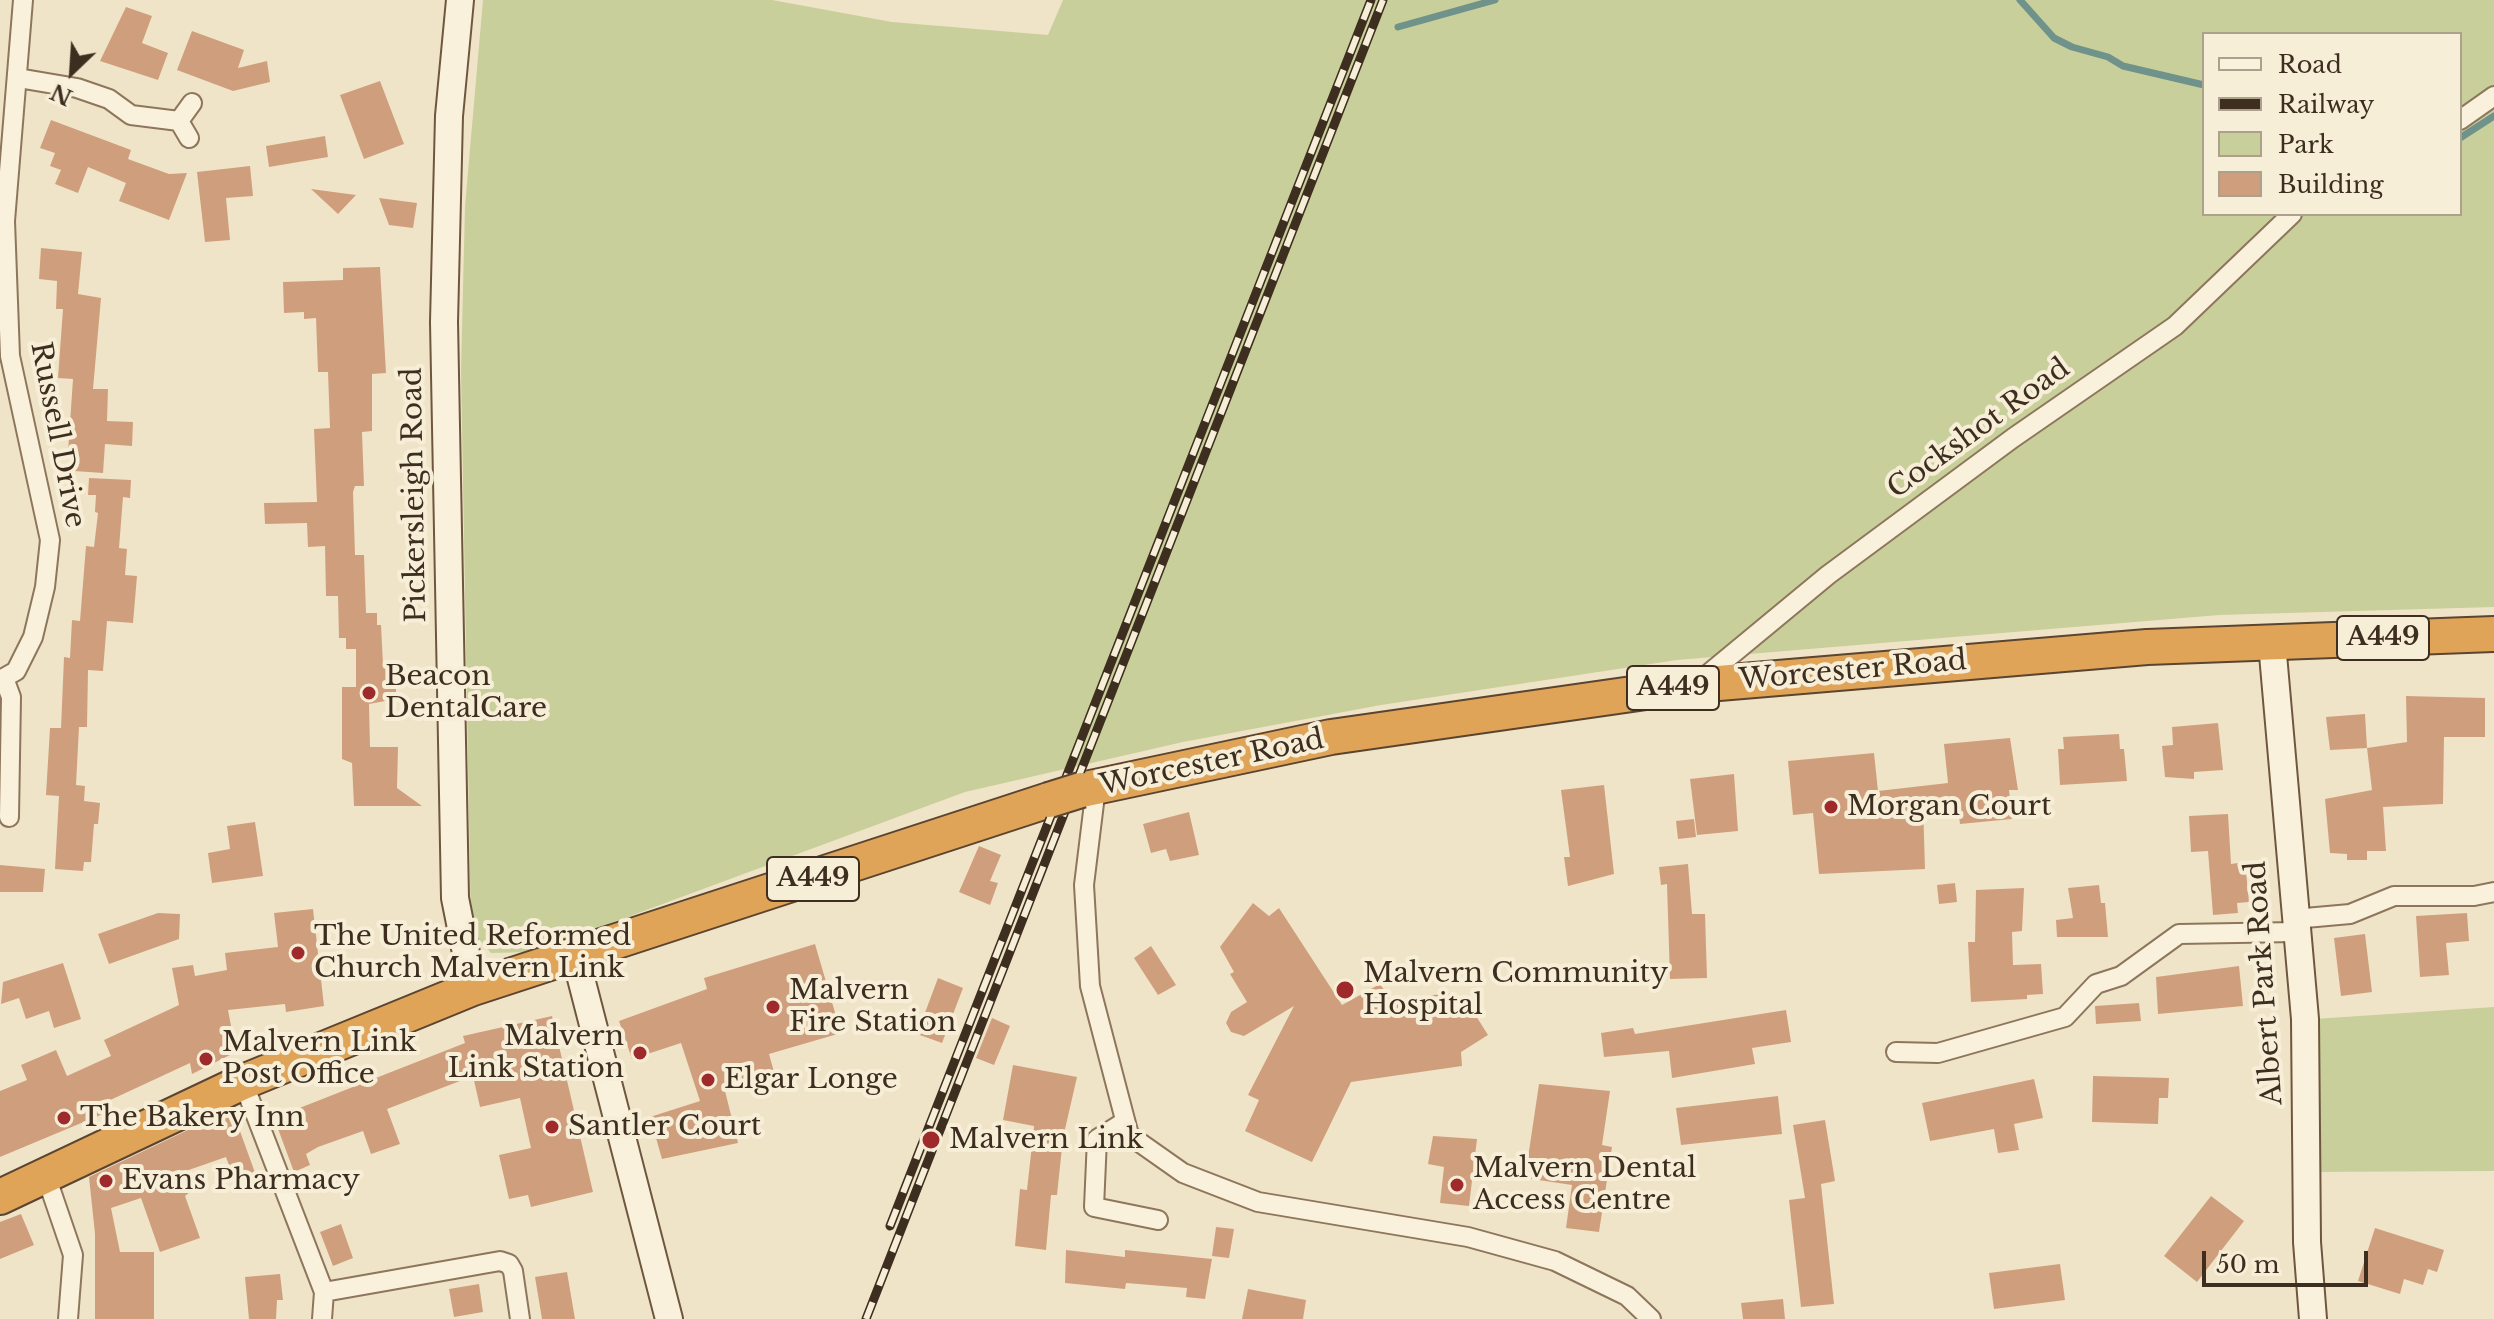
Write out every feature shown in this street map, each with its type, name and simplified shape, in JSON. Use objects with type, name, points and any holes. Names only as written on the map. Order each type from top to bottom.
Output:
[{"type":"highway","name":"Worcester Road","points":[[0,1197],[243,1082],[473,988],[1088,789],[1331,737],[1695,685],[2147,647],[2494,634]]},
{"type":"street","name":"Russell Drive","points":[[12,817],[11,697],[2,679],[16,671],[33,637],[45,587],[50,540],[10,356],[5,221],[23,0]]},
{"type":"street","name":"Pickersleigh Road","points":[[460,0],[449,116],[444,338],[455,898],[473,988]]},
{"type":"street","points":[[18,78],[98,95],[131,115],[179,121]]},
{"type":"street","points":[[2462,119],[2494,96]]},
{"type":"street","points":[[179,121],[192,103]]},
{"type":"street","points":[[179,121],[189,138]]},
{"type":"street","name":"Cockshot Road","points":[[1695,685],[1828,575],[2076,393],[2175,326],[2290,216]]},
{"type":"street","name":"Albert Park Road","points":[[2272,643],[2305,1019],[2307,1242],[2313,1319]]},
{"type":"street","points":[[1088,789],[1084,885],[1090,986],[1129,1135],[1183,1173],[1258,1202],[1468,1237],[1555,1261],[1627,1296],[1651,1319]]},
{"type":"street","points":[[1896,1052],[1938,1053],[2065,1017],[2096,984],[2130,970],[2179,934],[2295,926],[2350,914],[2394,896],[2474,896],[2494,892]]},
{"type":"street","points":[[575,955],[669,1319]]},
{"type":"street","points":[[243,1082],[324,1292],[322,1319]]},
{"type":"street","points":[[1124,1122],[1097,1139],[1094,1207],[1158,1220]]},
{"type":"street","points":[[46,1176],[73,1255],[68,1319]]},
{"type":"street","points":[[324,1292],[500,1261],[509,1264],[513,1271],[520,1319]]},
{"type":"green space","points":[[483,0],[772,0],[892,22],[1048,35],[1063,0],[2494,0],[2494,607],[2219,615],[1677,660],[1381,705],[1183,742],[965,792],[533,952],[491,953],[471,930],[461,370],[465,206]]},
{"type":"green space","points":[[2494,1007],[2494,1171],[2313,1172],[2314,1019]]},
{"type":"building","points":[[126,7],[152,16],[142,43],[168,53],[158,80],[100,61]]},
{"type":"building","points":[[192,31],[244,50],[238,68],[267,61],[270,82],[233,91],[177,70]]},
{"type":"building","points":[[380,81],[404,144],[364,159],[340,95]]},
{"type":"building","points":[[51,120],[131,150],[128,159],[169,174],[187,173],[169,220],[119,201],[126,183],[88,167],[78,193],[55,184],[61,170],[50,166],[55,153],[40,148]]},
{"type":"building","points":[[325,136],[328,157],[269,167],[266,146]]},
{"type":"building","points":[[250,166],[253,196],[226,198],[230,240],[205,242],[197,172]]},
{"type":"building","points":[[311,189],[356,195],[338,214]]},
{"type":"building","points":[[379,198],[417,203],[413,228],[389,225]]},
{"type":"building","points":[[41,248],[82,252],[78,294],[101,298],[93,389],[108,389],[107,421],[133,422],[132,446],[105,444],[103,473],[74,471],[76,453],[68,452],[73,379],[58,378],[63,309],[56,309],[57,281],[39,279]]},
{"type":"building","points":[[380,267],[386,373],[372,374],[372,431],[362,432],[364,486],[355,486],[353,492],[355,555],[364,555],[366,613],[377,613],[377,625],[381,625],[383,665],[396,665],[396,699],[369,704],[370,747],[398,747],[397,788],[422,806],[354,806],[352,763],[342,759],[342,687],[356,687],[356,649],[346,649],[346,638],[339,638],[338,596],[326,596],[325,546],[308,547],[307,523],[265,524],[264,503],[317,502],[314,429],[330,428],[328,372],[318,372],[316,318],[304,319],[304,312],[284,313],[283,282],[343,280],[343,268]]},
{"type":"building","points":[[89,478],[131,480],[130,498],[123,497],[119,548],[127,549],[125,575],[137,576],[133,623],[107,621],[103,671],[88,670],[87,727],[79,727],[76,785],[85,786],[84,801],[100,803],[98,824],[94,824],[91,862],[84,862],[83,871],[55,869],[59,796],[46,795],[50,728],[61,728],[64,657],[70,658],[72,620],[80,621],[86,546],[94,547],[98,513],[95,512],[96,495],[88,495]]},
{"type":"building","points":[[2406,696],[2485,698],[2485,737],[2444,737],[2443,804],[2383,807],[2386,851],[2367,851],[2367,860],[2347,860],[2347,854],[2330,853],[2325,799],[2372,790],[2367,748],[2407,742]]},
{"type":"building","points":[[2365,714],[2367,748],[2330,750],[2326,717]]},
{"type":"building","points":[[2218,723],[2223,770],[2194,772],[2194,779],[2165,777],[2162,746],[2173,745],[2172,727]]},
{"type":"building","points":[[2119,734],[2120,749],[2124,749],[2127,781],[2060,785],[2058,749],[2064,749],[2063,737]]},
{"type":"building","name":"Morgan Court","points":[[2010,738],[2018,790],[2009,790],[2012,819],[1960,824],[1957,801],[1923,804],[1925,869],[1819,874],[1813,813],[1793,815],[1788,761],[1874,753],[1878,791],[1948,783],[1944,744]]},
{"type":"building","points":[[1734,774],[1738,831],[1697,835],[1690,779]]},
{"type":"building","points":[[1604,785],[1614,874],[1568,886],[1564,857],[1570,857],[1561,790]]},
{"type":"building","points":[[1189,812],[1199,855],[1170,861],[1166,849],[1151,853],[1143,824]]},
{"type":"building","points":[[2228,814],[2231,864],[2245,862],[2249,902],[2237,903],[2238,913],[2213,915],[2208,851],[2191,852],[2189,816]]},
{"type":"building","points":[[1694,819],[1696,837],[1678,839],[1676,821]]},
{"type":"building","points":[[255,822],[263,876],[212,883],[208,853],[230,849],[227,826]]},
{"type":"building","points":[[979,846],[1001,855],[990,881],[998,883],[990,905],[959,892]]},
{"type":"building","points":[[1688,864],[1692,914],[1705,914],[1707,978],[1670,979],[1667,884],[1661,885],[1659,867]]},
{"type":"building","points":[[0,865],[45,869],[43,892],[0,892]]},
{"type":"building","points":[[1955,883],[1957,902],[1939,904],[1937,885]]},
{"type":"building","points":[[2099,885],[2101,903],[2105,903],[2108,937],[2057,937],[2056,920],[2073,918],[2068,888]]},
{"type":"building","points":[[2024,888],[2022,931],[2012,932],[2013,965],[2041,964],[2043,994],[2027,995],[2027,999],[1971,1002],[1968,942],[1975,942],[1976,890]]},
{"type":"building","name":"Malvern Community Hospital","points":[[1253,903],[1269,916],[1279,908],[1342,1005],[1380,984],[1391,1000],[1451,993],[1454,1008],[1471,1008],[1488,1035],[1461,1052],[1462,1066],[1351,1082],[1312,1162],[1245,1131],[1259,1100],[1248,1095],[1294,1006],[1244,1036],[1231,1032],[1226,1023],[1231,1012],[1247,1002],[1230,974],[1234,972],[1220,947]]},
{"type":"building","points":[[313,909],[324,1006],[286,1012],[285,1004],[228,1010],[236,1052],[192,1074],[190,1063],[106,1102],[110,1111],[0,1157],[0,1091],[27,1080],[21,1065],[56,1050],[67,1076],[111,1056],[104,1040],[179,1005],[172,968],[193,965],[195,976],[227,970],[225,953],[278,947],[274,913]]},
{"type":"building","points":[[158,913],[180,914],[179,939],[109,964],[98,934]]},
{"type":"building","points":[[2467,913],[2469,941],[2446,943],[2449,975],[2420,977],[2416,916]]},
{"type":"building","points":[[2365,934],[2372,992],[2341,996],[2334,938]]},
{"type":"building","points":[[815,944],[841,1033],[769,1054],[774,1072],[725,1091],[738,1143],[662,1159],[650,1117],[700,1101],[681,1043],[632,1059],[619,1021],[707,989],[704,978]]},
{"type":"building","points":[[1151,946],[1176,985],[1158,995],[1134,958]]},
{"type":"building","points":[[63,963],[81,1019],[54,1028],[49,1011],[26,1019],[19,998],[1,1004],[3,982]]},
{"type":"building","points":[[2239,966],[2243,1006],[2158,1014],[2156,977]]},
{"type":"building","points":[[938,978],[963,988],[942,1043],[917,1034]]},
{"type":"building","points":[[2139,1003],[2141,1021],[2096,1024],[2095,1006]]},
{"type":"building","points":[[1786,1010],[1791,1042],[1752,1048],[1755,1064],[1672,1078],[1669,1051],[1604,1057],[1601,1033],[1633,1028],[1635,1034]]},
{"type":"building","points":[[552,1016],[593,1192],[531,1207],[528,1195],[509,1199],[499,1155],[531,1148],[520,1098],[480,1107],[473,1076],[387,1109],[400,1144],[371,1154],[363,1131],[306,1154],[310,1165],[294,1172],[274,1118],[465,1043],[463,1036]]},
{"type":"building","points":[[992,1018],[1010,1026],[994,1065],[976,1058]]},
{"type":"building","points":[[1013,1065],[1077,1077],[1063,1138],[1057,1195],[1051,1195],[1046,1250],[1015,1246],[1020,1189],[1027,1190],[1034,1126],[1003,1120]]},
{"type":"building","points":[[2093,1076],[2169,1078],[2168,1098],[2159,1098],[2158,1124],[2092,1122]]},
{"type":"building","points":[[2034,1079],[2043,1118],[2014,1124],[2019,1150],[1998,1153],[1994,1129],[1930,1141],[1922,1103]]},
{"type":"building","points":[[1539,1084],[1610,1091],[1602,1145],[1612,1147],[1599,1232],[1566,1228],[1572,1185],[1525,1178]]},
{"type":"building","points":[[1778,1096],[1782,1134],[1681,1145],[1676,1108]]},
{"type":"building","points":[[232,1109],[258,1181],[237,1188],[226,1157],[183,1172],[190,1192],[185,1196],[200,1238],[160,1252],[141,1198],[111,1208],[120,1252],[154,1252],[154,1319],[95,1319],[95,1234],[89,1177]]},
{"type":"building","points":[[1825,1120],[1835,1181],[1821,1184],[1834,1304],[1801,1307],[1789,1200],[1805,1198],[1793,1125]]},
{"type":"building","name":"Malvern Dental Access Centre","points":[[1433,1136],[1477,1139],[1469,1206],[1440,1203],[1444,1167],[1428,1164]]},
{"type":"building","points":[[2211,1196],[2244,1221],[2197,1282],[2164,1256]]},
{"type":"building","points":[[21,1214],[34,1245],[0,1259],[0,1222]]},
{"type":"building","points":[[341,1224],[353,1258],[333,1266],[320,1232]]},
{"type":"building","points":[[1216,1227],[1234,1229],[1229,1258],[1212,1256]]},
{"type":"building","points":[[2375,1228],[2444,1250],[2437,1272],[2428,1269],[2423,1285],[2404,1279],[2400,1294],[2358,1281]]},
{"type":"building","points":[[1066,1250],[1125,1257],[1125,1250],[1212,1259],[1205,1299],[1186,1297],[1187,1288],[1126,1283],[1125,1289],[1065,1283]]},
{"type":"building","points":[[2060,1264],[2065,1300],[1994,1309],[1989,1273]]},
{"type":"building","points":[[567,1272],[575,1319],[542,1319],[535,1277]]},
{"type":"building","points":[[280,1274],[283,1300],[277,1300],[276,1319],[249,1319],[245,1277]]},
{"type":"building","points":[[479,1284],[483,1312],[454,1317],[449,1289]]},
{"type":"building","points":[[1248,1289],[1306,1300],[1303,1319],[1242,1319]]},
{"type":"building","points":[[1783,1299],[1785,1319],[1743,1319],[1741,1303]]},
{"type":"waterway","points":[[1398,27],[1495,0]]},
{"type":"waterway","points":[[2020,0],[2054,38],[2072,47],[2108,57],[2123,66],[2202,85]]},
{"type":"waterway","points":[[2462,137],[2494,116]]},
{"type":"railway","points":[[890,1226],[1371,0]]},
{"type":"railway","points":[[866,1319],[1383,0]]},
{"type":"place","name":"Beacon DentalCare","points":[[369,693]]},
{"type":"place","name":"Morgan Court","points":[[1831,807]]},
{"type":"place","name":"The United Reformed Church Malvern Link","points":[[298,953]]},
{"type":"place","name":"Malvern Community Hospital","points":[[1345,990]]},
{"type":"place","name":"Malvern Fire Station","points":[[773,1007]]},
{"type":"place","name":"Malvern Link Station","points":[[640,1053]]},
{"type":"place","name":"Malvern Link Post Office","points":[[206,1059]]},
{"type":"place","name":"Elgar Longe","points":[[708,1080]]},
{"type":"place","name":"The Bakery Inn","points":[[64,1118]]},
{"type":"place","name":"Santler Court","points":[[552,1127]]},
{"type":"place","name":"Malvern Link","points":[[931,1140]]},
{"type":"place","name":"Evans Pharmacy","points":[[106,1181]]},
{"type":"place","name":"Malvern Dental Access Centre","points":[[1457,1185]]}]
